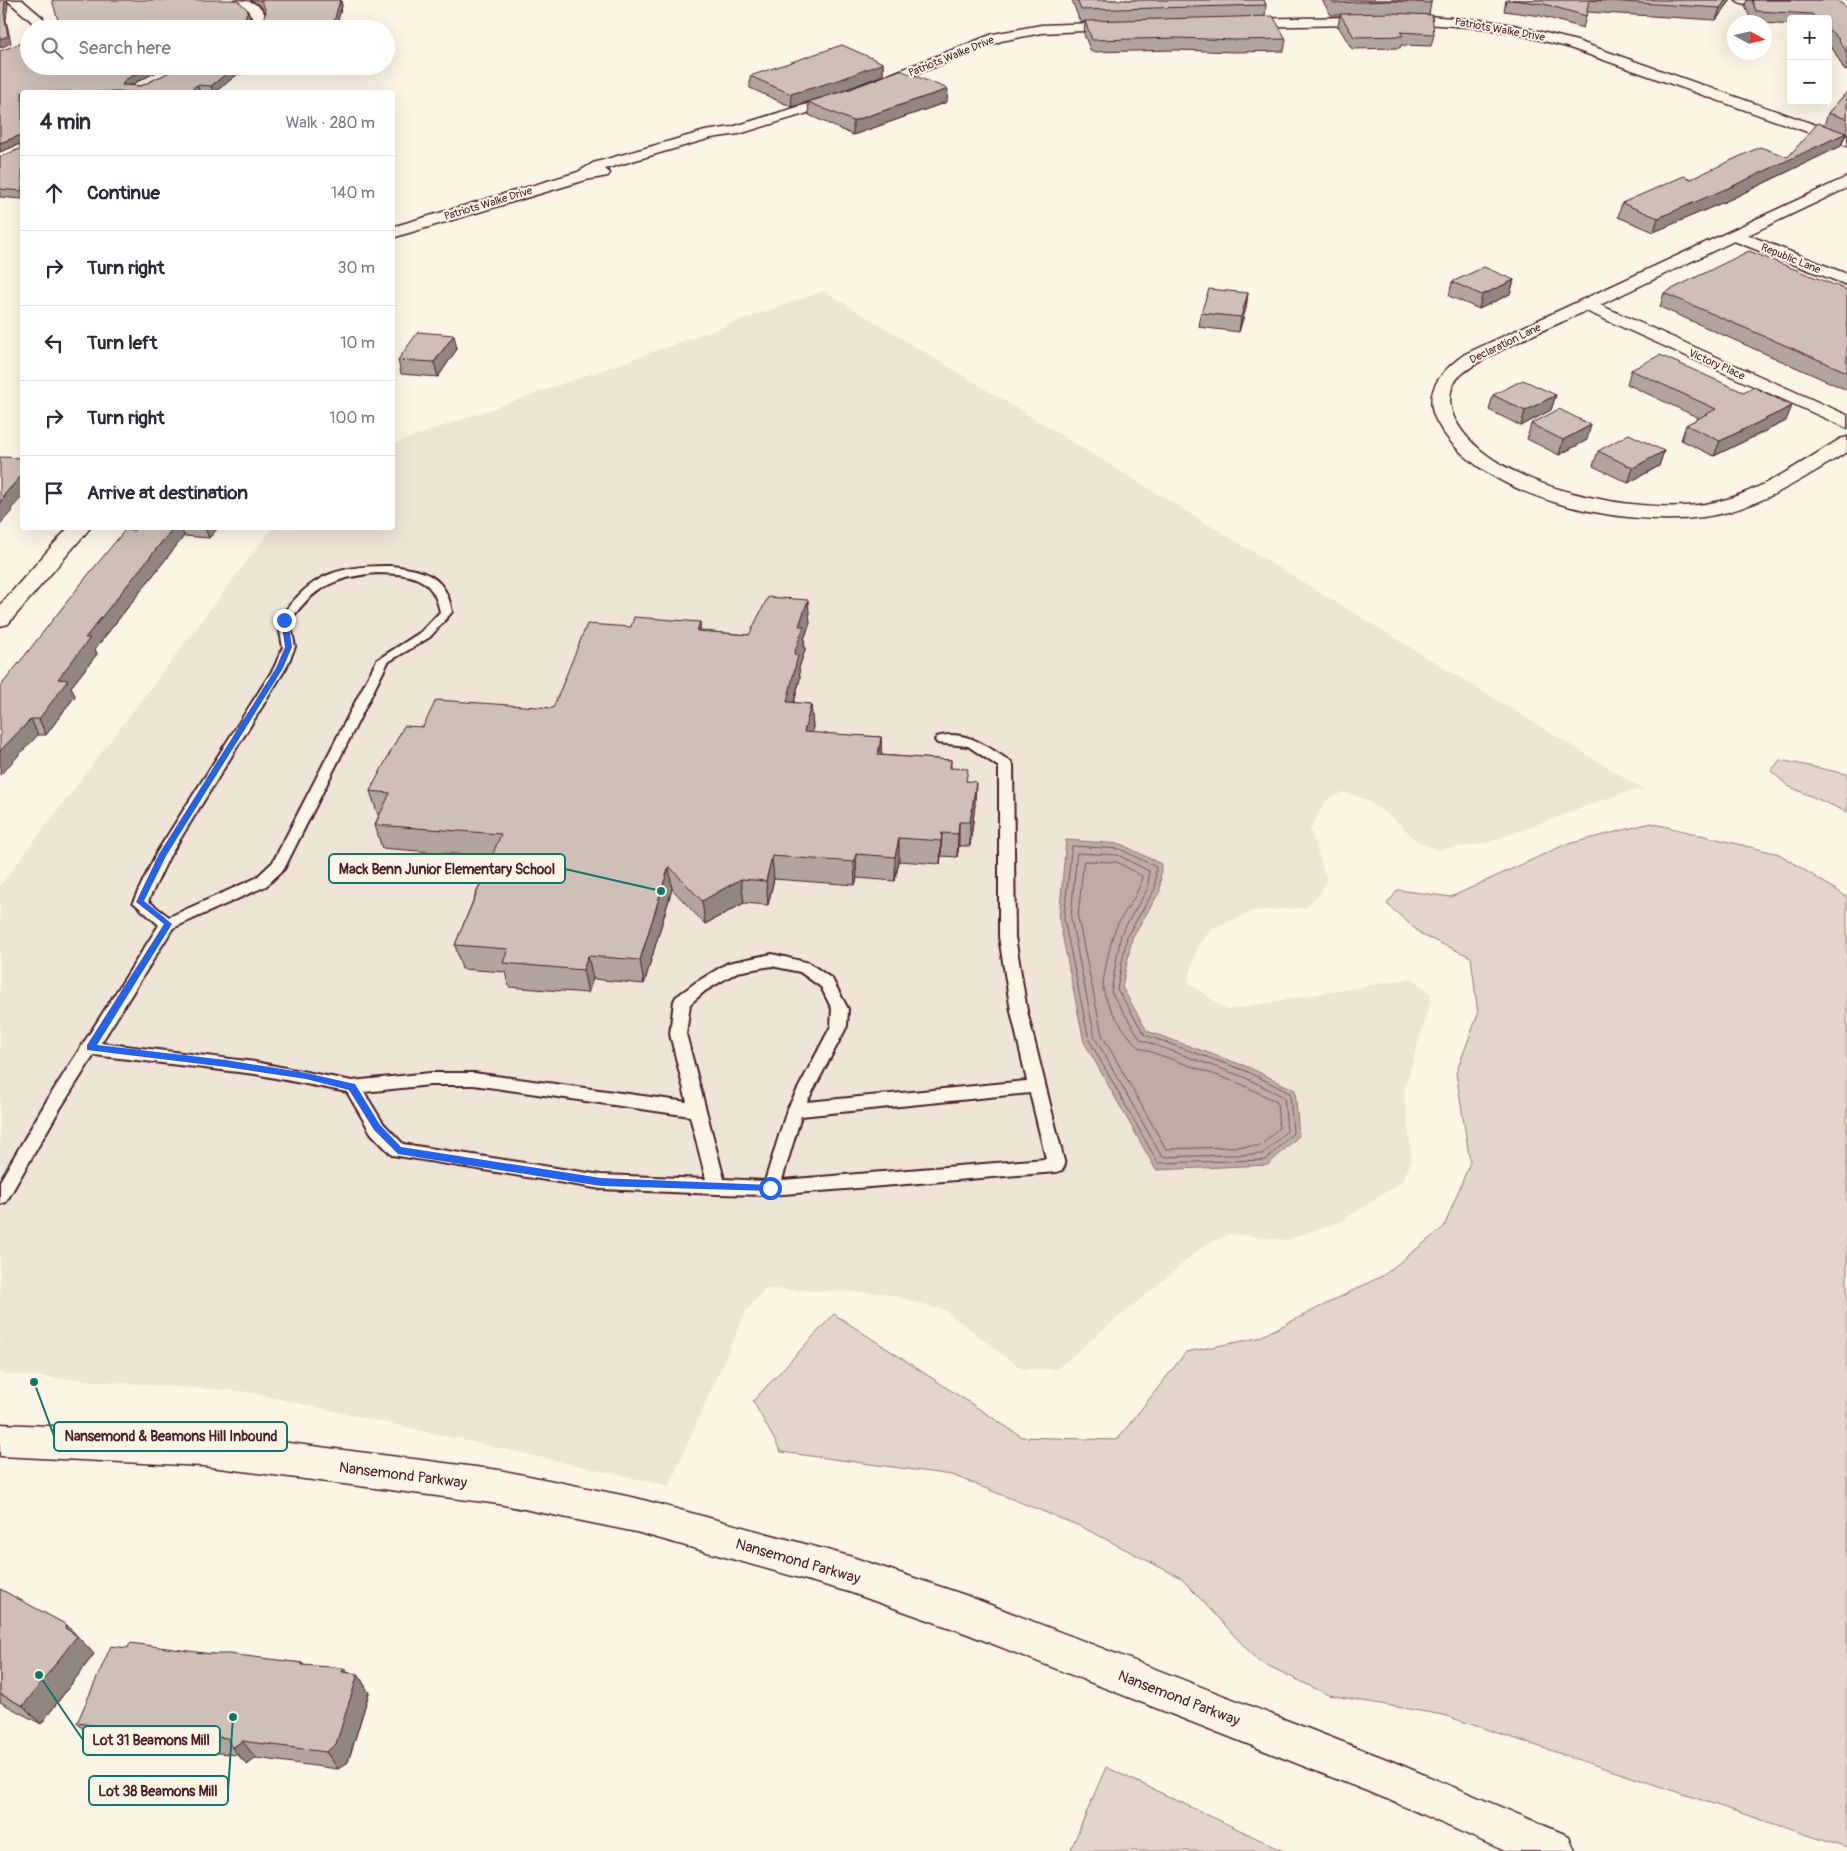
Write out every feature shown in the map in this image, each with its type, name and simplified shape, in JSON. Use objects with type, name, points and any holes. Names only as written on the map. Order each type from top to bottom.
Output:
[{"type":"street","points":[[14,0],[37,20]]},
{"type":"street","points":[[241,0],[258,12],[261,17],[260,20]]},
{"type":"street","points":[[1743,0],[1789,4],[1847,3]]},
{"type":"street","name":"Patriots Walke Drive","points":[[1229,23],[1462,15],[1572,44],[1847,141]]},
{"type":"street","name":"Patriots Walke Drive","points":[[395,232],[584,175],[608,172],[720,140],[734,131],[864,90],[998,37],[1041,29],[1133,26]]},
{"type":"street","name":"Declaration Lane","points":[[1847,182],[1472,358],[1456,369],[1446,380],[1442,391],[1440,407],[1447,425],[1460,441],[1481,458],[1505,473],[1535,487],[1596,505],[1643,512],[1705,511],[1736,504],[1766,490],[1847,443]]},
{"type":"street","name":"Republic Lane","points":[[1735,236],[1847,280]]},
{"type":"street","name":"Victory Place","points":[[1586,305],[1847,422]]},
{"type":"street","points":[[0,619],[77,530]]},
{"type":"street","name":"Nansemond Parkway","points":[[0,1440],[203,1449],[499,1487],[636,1515],[849,1574],[966,1614],[1394,1782],[1554,1851]]},
{"type":"lane","points":[[0,1197],[52,1107],[168,924],[261,882],[279,865],[383,660],[416,642],[436,627],[446,612],[443,597],[431,582],[411,573],[381,569],[343,574],[321,582],[298,601],[284,620],[289,647],[280,668],[162,856],[140,902],[168,924]]},
{"type":"lane","points":[[352,1087],[377,1128],[398,1150],[601,1182],[770,1188],[1056,1165],[1019,1011],[1007,937],[1006,765],[991,753],[971,742],[942,740]]},
{"type":"lane","points":[[717,1187],[678,1034],[682,1001],[700,987],[733,967],[772,960],[804,967],[826,982],[840,1010],[840,1026],[795,1110],[770,1188]]},
{"type":"lane","points":[[90,1048],[226,1063],[306,1076],[352,1087],[430,1079],[474,1079],[698,1110]]},
{"type":"lane","points":[[795,1110],[1036,1086]]},
{"type":"shaded area","points":[[824,291],[1645,790],[1622,793],[1487,843],[1440,850],[1417,842],[1401,825],[1365,799],[1343,792],[1326,801],[1310,829],[1327,880],[1319,895],[1304,908],[1254,911],[1212,929],[1198,945],[1188,982],[1227,1010],[1412,978],[1432,995],[1404,1092],[1412,1159],[1403,1181],[1340,1222],[1287,1240],[1230,1234],[1205,1245],[1057,1369],[1022,1369],[946,1311],[883,1293],[765,1289],[746,1311],[669,1486],[248,1392],[0,1374],[0,886],[270,530],[395,530],[395,443]]},
{"type":"shaded area","points":[[1780,760],[1847,774],[1847,812],[1788,786],[1771,771]]},
{"type":"shaded area","points":[[1651,823],[1779,854],[1847,897],[1847,1848],[1443,1715],[1329,1695],[1258,1661],[1181,1578],[1082,1527],[952,1475],[781,1452],[753,1401],[834,1314],[1022,1437],[1117,1440],[1186,1352],[1258,1338],[1384,1275],[1444,1227],[1470,1162],[1456,1073],[1478,1014],[1471,957],[1422,935],[1387,904],[1398,890],[1451,897],[1564,845]]},
{"type":"shaded area","points":[[1106,1767],[1284,1851],[1070,1851]]},
{"type":"water","points":[[1066,840],[1121,844],[1161,864],[1160,891],[1132,938],[1122,987],[1147,1031],[1248,1067],[1295,1090],[1299,1136],[1268,1165],[1156,1170],[1084,1042],[1059,919]]},
{"type":"building","points":[[0,0],[5,0],[4,13],[8,36],[0,39]]},
{"type":"building","points":[[52,0],[237,0],[248,10],[244,20],[58,20]]},
{"type":"building","points":[[260,0],[340,0],[334,20],[262,20],[266,12]]},
{"type":"building","points":[[1077,0],[1264,0],[1266,5],[1081,10]]},
{"type":"building","points":[[1331,0],[1431,0],[1431,3],[1391,1],[1333,3]]},
{"type":"building","points":[[1512,0],[1589,0],[1586,16],[1544,4]]},
{"type":"building","points":[[1591,0],[1726,0],[1720,8]]},
{"type":"building","points":[[1752,0],[1837,0],[1847,8],[1847,53],[1832,33],[1832,15],[1756,11]]},
{"type":"building","points":[[1391,13],[1432,15],[1434,34],[1401,32],[1403,36],[1354,37],[1340,14]]},
{"type":"building","points":[[1273,16],[1286,39],[1177,38],[1092,40],[1085,21]]},
{"type":"building","points":[[20,43],[20,75],[134,75],[125,80],[122,85],[141,86],[164,75],[225,75],[211,86],[197,85],[191,90],[20,90],[20,135],[0,143],[0,51]]},
{"type":"building","points":[[842,45],[883,63],[839,80],[791,94],[750,76]]},
{"type":"building","points":[[900,70],[948,89],[853,121],[808,102],[850,89]]},
{"type":"building","points":[[1847,92],[1847,119],[1828,113]]},
{"type":"building","points":[[1818,123],[1846,133],[1735,185],[1658,218],[1622,203],[1684,176],[1691,179],[1760,147],[1788,157]]},
{"type":"building","points":[[20,149],[20,191],[0,189],[0,157]]},
{"type":"building","points":[[1749,251],[1847,290],[1847,372],[1664,293]]},
{"type":"building","points":[[1484,267],[1514,280],[1482,295],[1452,282]]},
{"type":"building","points":[[1209,289],[1248,293],[1241,317],[1201,313]]},
{"type":"building","points":[[418,332],[454,335],[434,362],[398,360]]},
{"type":"building","points":[[1660,355],[1743,392],[1754,387],[1792,406],[1720,441],[1686,425],[1716,409],[1631,370]]},
{"type":"building","points":[[1523,380],[1556,395],[1525,411],[1493,395]]},
{"type":"building","points":[[1559,409],[1591,425],[1563,440],[1531,424]]},
{"type":"building","points":[[1629,434],[1664,451],[1633,468],[1598,451]]},
{"type":"building","points":[[0,457],[20,458],[20,477],[0,502]]},
{"type":"building","points":[[125,530],[171,530],[85,638],[90,638],[58,679],[68,680],[39,719],[31,719],[0,751],[0,687]]},
{"type":"building","points":[[768,597],[808,600],[799,626],[804,626],[794,654],[798,655],[787,702],[811,704],[804,732],[881,737],[878,755],[951,760],[950,768],[968,769],[966,781],[976,782],[970,822],[959,822],[958,834],[942,833],[941,841],[899,838],[895,857],[856,854],[854,862],[772,856],[766,881],[741,879],[702,901],[669,866],[640,960],[588,956],[583,970],[503,963],[508,949],[455,945],[501,834],[375,825],[390,793],[370,791],[404,726],[423,727],[436,700],[553,708],[587,624],[631,627],[634,617],[700,622],[697,631],[749,635]]},
{"type":"building","points":[[0,1589],[67,1625],[65,1628],[77,1636],[23,1706],[0,1694]]},
{"type":"building","points":[[130,1643],[211,1654],[229,1654],[302,1663],[302,1665],[344,1668],[342,1672],[358,1674],[336,1744],[326,1752],[242,1741],[232,1748],[227,1738],[157,1731],[154,1733],[77,1723],[111,1646],[128,1648]]},
{"type":"place","name":"Mack Benn Junior Elementary School","points":[[661,891]]},
{"type":"place","name":"Nansemond & Beamons Hill Inbound","points":[[34,1382]]},
{"type":"place","name":"Lot 31 Beamons Mill","points":[[39,1675]]},
{"type":"place","name":"Lot 38 Beamons Mill","points":[[233,1717]]},
{"type":"route","points":[[284,620],[289,647],[280,668],[162,856],[140,902],[168,924],[90,1048],[226,1063],[306,1076],[352,1087],[377,1128],[398,1150],[601,1182],[770,1188]]}]
